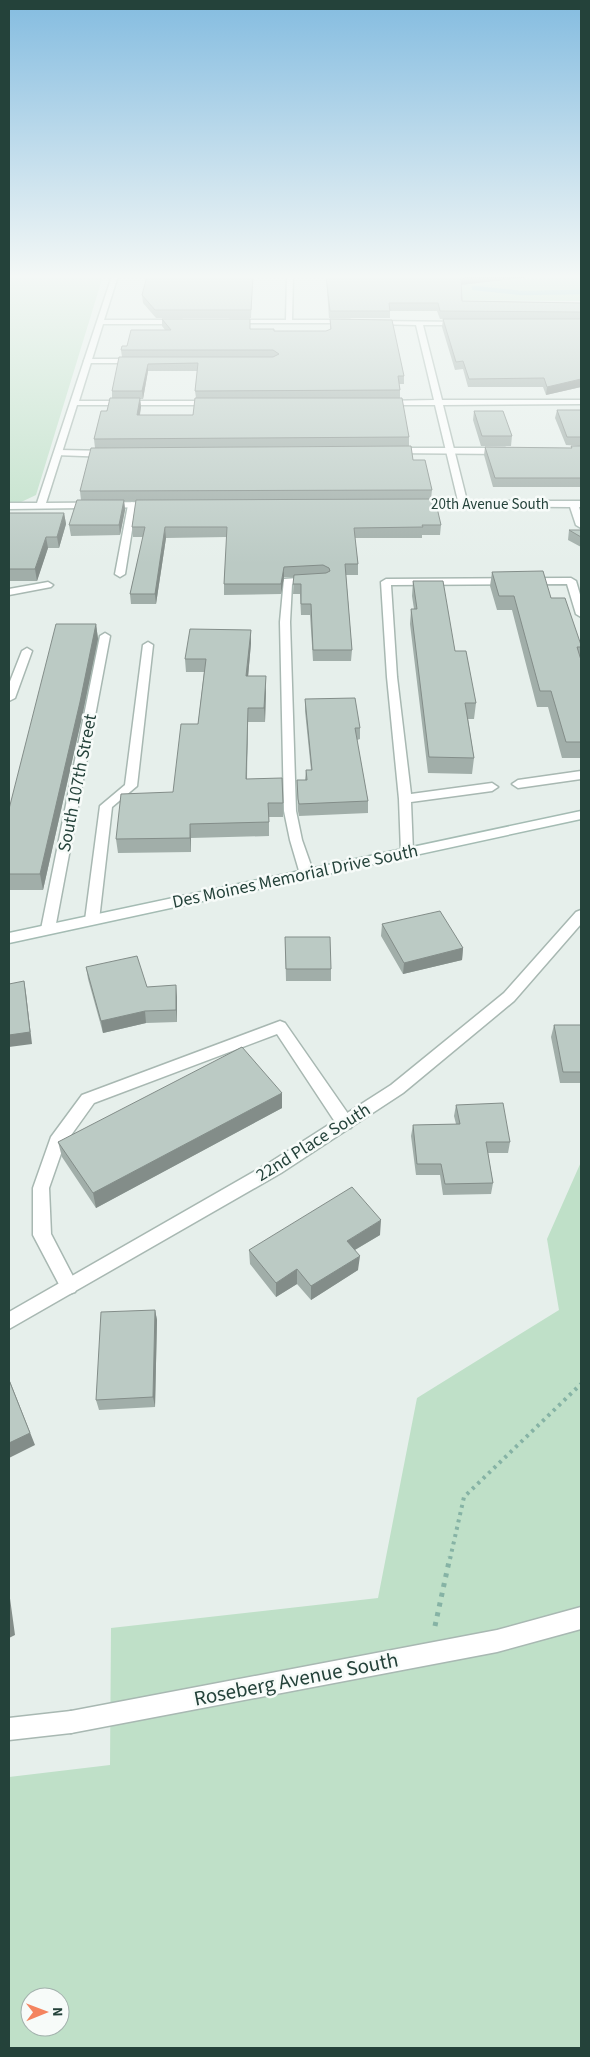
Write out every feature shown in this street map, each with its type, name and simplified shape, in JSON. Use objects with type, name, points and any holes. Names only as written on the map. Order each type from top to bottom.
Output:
[{"type":"street","points":[[41,505],[84,372]]},
{"type":"street","points":[[432,372],[463,504]]},
{"type":"street","points":[[371,403],[581,402]]},
{"type":"street","points":[[74,403],[222,403]]},
{"type":"street","points":[[381,451],[516,451]]},
{"type":"street","points":[[58,453],[116,454]]},
{"type":"street","name":"20th Avenue South","points":[[405,504],[577,504]]},
{"type":"street","points":[[577,504],[581,525]]},
{"type":"street","points":[[120,574],[132,505]]},
{"type":"street","points":[[9,506],[161,505]]},
{"type":"street","points":[[307,874],[296,840],[290,811],[285,622],[286,581],[323,580]]},
{"type":"street","points":[[407,852],[405,799],[392,677],[386,582],[571,581],[581,614]]},
{"type":"street","points":[[9,592],[48,585]]},
{"type":"street","name":"South 107th Street","points":[[48,929],[105,636]]},
{"type":"street","points":[[92,920],[106,806],[131,786],[148,645]]},
{"type":"street","points":[[9,698],[27,651]]},
{"type":"street","points":[[518,784],[581,775]]},
{"type":"street","points":[[405,799],[492,787]]},
{"type":"street","name":"Des Moines Memorial Drive South","points":[[9,938],[581,815]]},
{"type":"street","name":"22nd Place South","points":[[9,1321],[275,1168],[397,1088],[509,997],[581,915]]},
{"type":"street","points":[[69,1286],[42,1235],[41,1188],[57,1142],[88,1099],[280,1027],[344,1123]]},
{"type":"street","name":"Roseberg Avenue South","points":[[9,1729],[71,1722],[497,1641],[581,1618]]},
{"type":"path","points":[[429,1654],[464,1497],[581,1384]]},
{"type":"green space","points":[[9,372],[74,372],[36,495],[19,503],[9,503]]},
{"type":"green space","points":[[581,1162],[581,2048],[9,2048],[9,1777],[110,1765],[111,1628],[378,1598],[417,1398],[559,1310],[547,1239]]},
{"type":"building","points":[[116,372],[146,372],[142,391],[112,391]]},
{"type":"building","points":[[197,372],[403,372],[404,376],[398,376],[400,390],[195,391]]},
{"type":"building","points":[[467,372],[581,372],[581,379],[547,387],[544,378],[469,379]]},
{"type":"building","points":[[110,398],[140,398],[137,415],[193,415],[195,398],[402,398],[409,437],[94,439],[101,411],[107,411]]},
{"type":"building","points":[[557,410],[581,410],[581,437],[567,437]]},
{"type":"building","points":[[474,411],[503,411],[512,436],[482,436]]},
{"type":"building","points":[[411,446],[413,460],[425,460],[432,490],[80,491],[91,448]]},
{"type":"building","points":[[571,446],[581,446],[581,478],[495,478],[485,447],[572,448]]},
{"type":"building","points":[[435,499],[441,525],[354,528],[358,564],[345,564],[352,650],[313,650],[311,604],[301,604],[301,584],[293,584],[294,575],[326,573],[330,571],[329,568],[323,565],[284,567],[281,584],[224,584],[227,527],[165,527],[155,594],[130,594],[145,527],[132,527],[136,500]]},
{"type":"building","points":[[77,500],[124,500],[119,525],[69,525]]},
{"type":"building","points":[[9,513],[64,513],[57,537],[46,537],[35,569],[9,569]]},
{"type":"building","points":[[569,530],[581,530],[581,537]]},
{"type":"building","points":[[543,571],[551,598],[565,598],[581,645],[581,647],[577,647],[581,660],[581,742],[566,742],[551,691],[540,691],[514,596],[499,596],[492,572]]},
{"type":"building","points":[[413,581],[443,581],[455,651],[466,651],[476,703],[465,703],[474,758],[429,757],[411,609],[417,609]]},
{"type":"building","points":[[56,624],[96,624],[40,874],[9,874],[9,809]]},
{"type":"building","points":[[190,629],[251,630],[246,676],[266,676],[264,708],[248,708],[246,779],[282,778],[283,803],[268,803],[269,822],[190,824],[190,838],[116,839],[121,794],[173,792],[181,724],[198,724],[206,659],[185,659]]},
{"type":"building","points":[[355,698],[360,728],[355,728],[368,801],[299,804],[297,780],[307,780],[306,770],[312,770],[305,699]]},
{"type":"building","points":[[440,911],[463,948],[404,963],[382,924]]},
{"type":"building","points":[[285,937],[330,937],[331,969],[286,969]]},
{"type":"building","points":[[137,956],[147,987],[176,985],[176,1010],[145,1011],[101,1021],[86,967]]},
{"type":"building","points":[[24,981],[30,1032],[9,1035],[9,984]]},
{"type":"building","points":[[554,1025],[581,1025],[581,1072],[563,1072]]},
{"type":"building","points":[[242,1047],[282,1093],[93,1193],[58,1142]]},
{"type":"building","points":[[503,1103],[510,1142],[486,1142],[493,1183],[445,1184],[441,1164],[417,1164],[413,1125],[460,1124],[456,1105]]},
{"type":"building","points":[[352,1187],[381,1220],[347,1241],[360,1256],[311,1286],[297,1269],[276,1283],[249,1250]]},
{"type":"building","points":[[155,1310],[153,1397],[96,1400],[101,1312]]},
{"type":"building","points":[[9,1380],[30,1433],[9,1443]]}]
